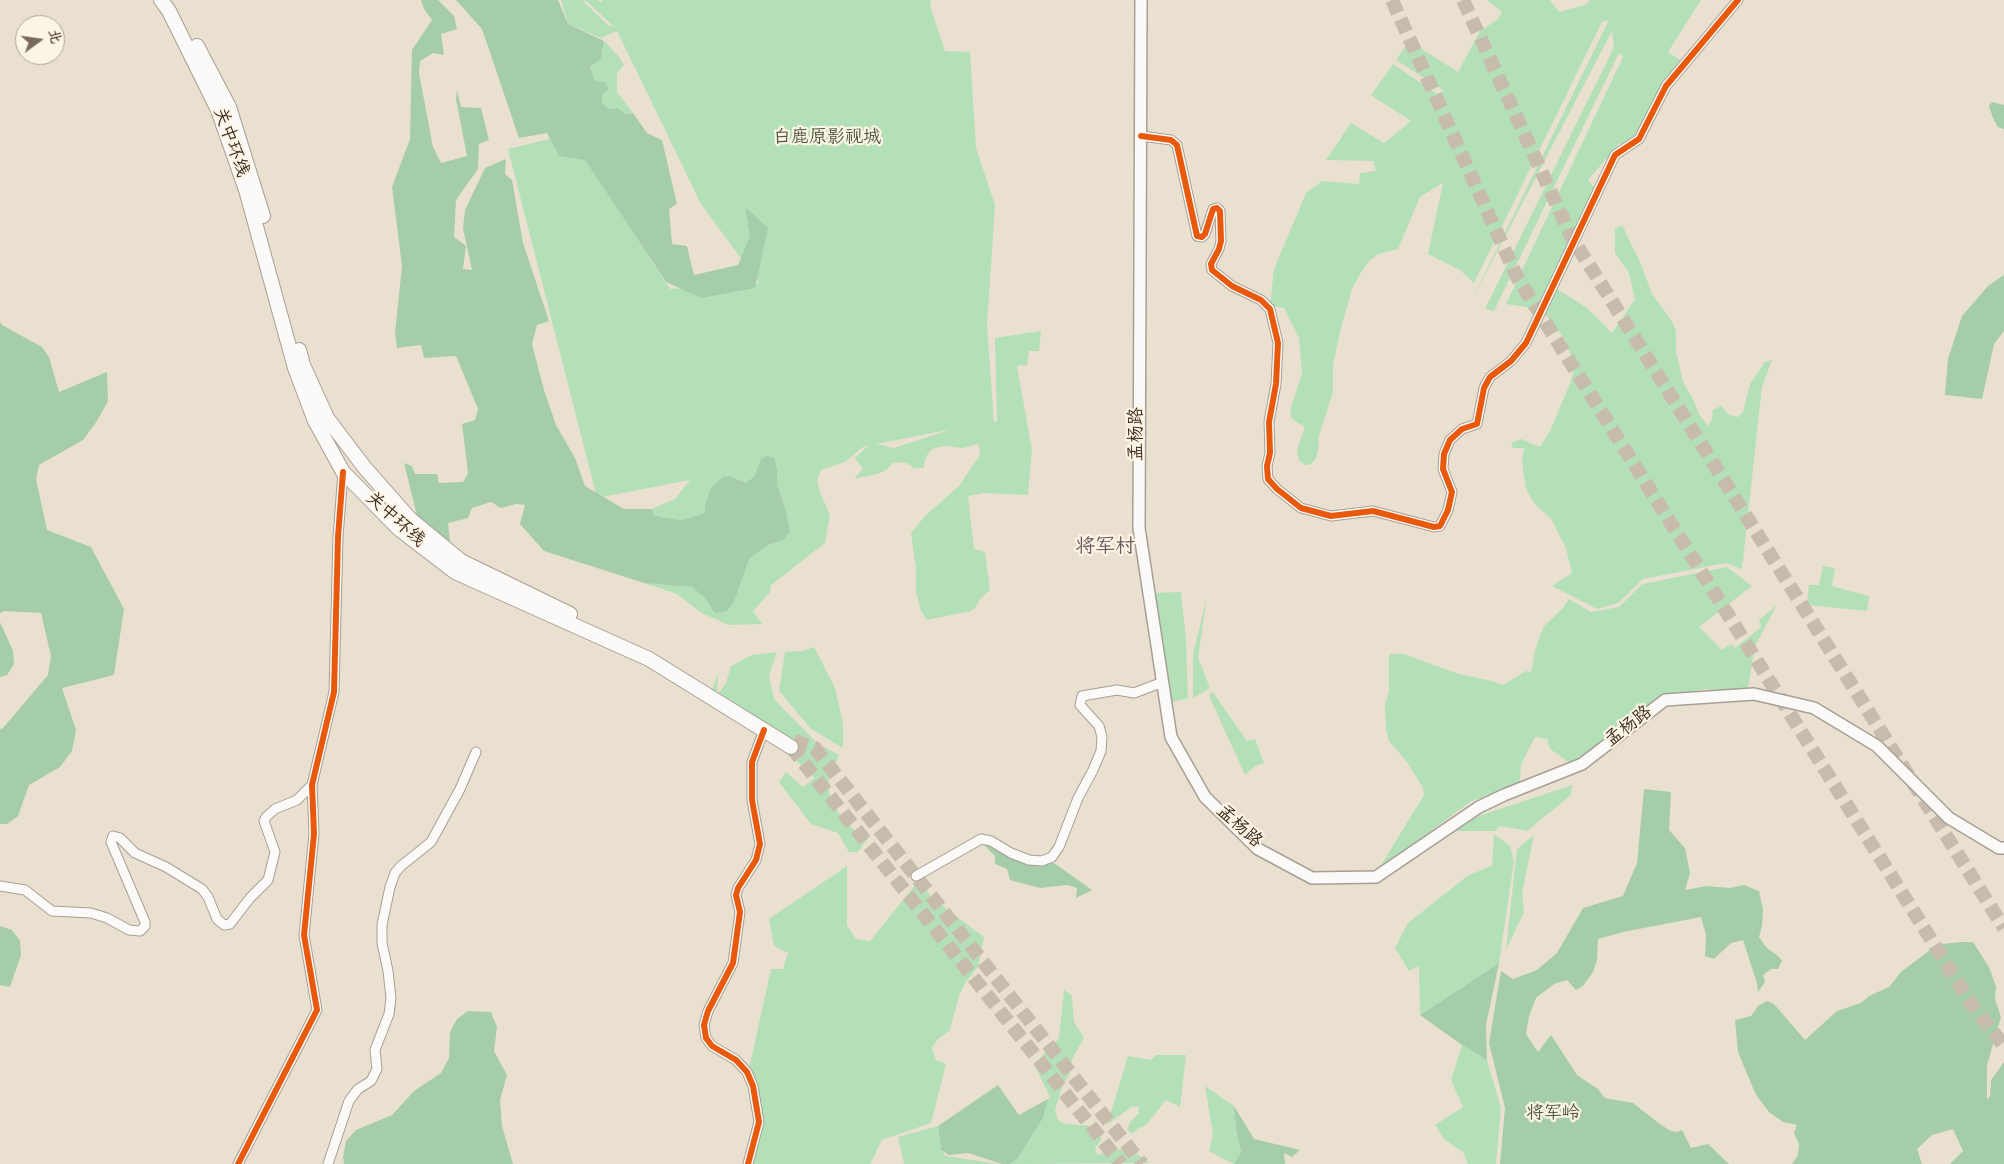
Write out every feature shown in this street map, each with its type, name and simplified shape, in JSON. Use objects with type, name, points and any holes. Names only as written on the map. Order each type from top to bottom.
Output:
[{"type":"highway","name":"关中环线","points":[[161,0],[169,11],[218,110],[246,190],[295,368],[315,421],[343,472],[400,529],[455,572],[649,659],[764,730],[792,744],[652,654],[461,561],[410,519],[365,468],[327,418],[304,365],[256,188],[229,107],[171,0]]},
{"type":"main road","name":"孟杨路","points":[[1141,0],[1139,528],[1171,737],[1205,797],[1258,849],[1312,878],[1376,877],[1479,807],[1582,764],[1665,700],[1754,694],[1814,708],[1877,746],[1948,818],[1999,848],[2004,848]]},
{"type":"street","points":[[1141,136],[1170,140],[1177,145],[1197,236],[1202,237],[1204,234],[1213,209],[1218,208],[1220,211],[1221,241],[1211,264],[1212,270],[1232,286],[1260,300],[1270,309],[1278,343],[1276,384],[1269,422],[1270,452],[1268,479],[1277,489],[1301,508],[1331,516],[1373,510],[1434,528],[1440,526],[1448,510],[1452,492],[1443,469],[1444,454],[1450,440],[1462,429],[1478,424],[1484,388],[1490,376],[1511,361],[1526,343],[1615,155],[1639,139],[1666,86],[1738,0]]},
{"type":"street","points":[[238,1164],[317,1010],[304,935],[314,834],[312,785],[334,692],[338,537],[343,472]]},
{"type":"street","points":[[916,876],[982,839],[991,841],[1010,853],[1029,860],[1042,861],[1052,857],[1059,847],[1078,798],[1101,750],[1102,737],[1099,726],[1080,705],[1082,696],[1116,690],[1134,693],[1162,682]]},
{"type":"street","points":[[748,1164],[759,1122],[758,1102],[753,1086],[748,1072],[736,1060],[712,1046],[706,1038],[704,1025],[708,1011],[733,963],[740,912],[736,895],[738,888],[756,860],[760,844],[752,800],[752,762],[764,730]]},
{"type":"street","points":[[328,1164],[349,1100],[358,1089],[371,1081],[377,1069],[375,1050],[388,1014],[391,998],[382,943],[382,925],[390,887],[401,866],[431,842],[460,789],[476,752]]},
{"type":"street","points":[[0,886],[25,890],[52,911],[91,914],[107,918],[129,930],[140,931],[145,926],[145,922],[111,842],[113,836],[120,838],[135,853],[166,867],[195,884],[208,897],[217,919],[224,925],[230,924],[250,898],[268,880],[274,852],[264,821],[266,817],[274,809],[297,800],[312,785]]},
{"type":"green space","points":[[421,0],[438,0],[454,16],[457,29],[441,34],[444,55],[433,53],[420,61],[419,73],[433,147],[441,163],[467,156],[456,99],[457,90],[461,107],[481,108],[489,140],[479,144],[478,169],[456,200],[454,237],[466,246],[463,269],[472,270],[463,228],[465,210],[485,168],[506,159],[505,174],[512,180],[523,243],[549,321],[537,325],[532,344],[544,390],[556,425],[575,458],[585,486],[624,509],[652,509],[654,515],[682,520],[705,513],[705,506],[711,488],[723,477],[730,476],[746,483],[755,476],[761,459],[767,456],[774,458],[777,469],[777,484],[786,511],[790,532],[783,540],[766,546],[749,559],[734,602],[727,611],[715,613],[705,598],[692,587],[644,583],[544,551],[520,524],[525,505],[516,504],[501,508],[491,502],[472,508],[468,518],[448,523],[450,543],[422,536],[404,463],[412,466],[415,474],[437,474],[439,483],[463,482],[468,473],[462,424],[475,420],[478,409],[456,356],[424,358],[421,345],[397,348],[395,333],[402,266],[392,187],[410,139],[412,50],[432,20],[424,9]]},
{"type":"green space","points":[[456,0],[558,0],[568,24],[604,41],[601,59],[590,67],[595,81],[605,82],[609,90],[602,94],[602,103],[609,109],[618,108],[625,114],[633,113],[647,133],[662,140],[677,204],[669,209],[672,244],[687,246],[694,275],[738,265],[750,236],[745,207],[768,228],[755,288],[701,298],[666,282],[585,160],[559,156],[547,133],[519,138],[482,29]]},
{"type":"green space","name":"白鹿原影视城","points":[[561,0],[585,0],[597,0],[602,3],[602,0],[931,0],[930,6],[945,51],[970,52],[976,148],[995,205],[987,325],[994,423],[997,421],[995,338],[1041,331],[1039,351],[1029,351],[1027,365],[1017,366],[1032,450],[1028,495],[984,493],[968,496],[974,549],[985,552],[990,590],[971,611],[927,620],[921,611],[916,592],[916,568],[911,533],[925,516],[959,486],[980,455],[979,444],[962,448],[945,446],[932,449],[927,455],[923,468],[914,468],[906,463],[894,462],[886,470],[877,474],[854,479],[863,469],[855,458],[869,445],[863,447],[845,462],[821,470],[817,480],[830,515],[825,543],[771,585],[770,592],[753,611],[762,624],[728,625],[700,612],[677,594],[644,583],[692,587],[705,597],[734,602],[748,559],[766,546],[783,540],[786,511],[777,484],[775,464],[746,483],[730,476],[705,506],[705,513],[682,520],[654,515],[652,509],[675,499],[690,480],[597,498],[508,149],[569,134],[670,289],[759,283],[701,204],[617,31],[601,38],[568,24]],"holes":[[[585,0],[614,27],[608,25],[584,2]],[[949,430],[894,448],[876,444]]]},
{"type":"green space","points":[[1487,0],[1550,0],[1559,12],[1585,5],[1590,0],[1701,0],[1668,52],[1689,66],[1666,93],[1628,151],[1620,143],[1588,180],[1600,195],[1554,287],[1587,308],[1612,333],[1635,299],[1629,273],[1615,253],[1615,229],[1622,225],[1641,264],[1652,294],[1672,321],[1676,331],[1676,351],[1683,382],[1699,414],[1708,426],[1712,419],[1713,410],[1721,406],[1729,415],[1738,417],[1743,412],[1750,384],[1765,362],[1772,360],[1762,387],[1742,569],[1726,563],[1643,579],[1618,603],[1597,609],[1552,586],[1572,573],[1566,548],[1551,519],[1534,503],[1526,489],[1522,461],[1524,448],[1513,448],[1511,443],[1521,439],[1540,447],[1550,431],[1573,373],[1572,360],[1566,341],[1546,315],[1526,307],[1506,304],[1623,57],[1619,53],[1494,311],[1485,309],[1614,47],[1612,31],[1470,304],[1609,20],[1602,22],[1474,283],[1460,270],[1428,254],[1443,183],[1420,197],[1398,249],[1379,254],[1370,260],[1360,274],[1352,289],[1340,332],[1333,365],[1333,392],[1319,436],[1316,459],[1309,465],[1305,465],[1299,460],[1297,450],[1305,427],[1292,419],[1290,411],[1302,373],[1299,338],[1284,308],[1270,306],[1274,269],[1306,193],[1322,181],[1359,184],[1360,173],[1376,171],[1373,161],[1326,160],[1351,123],[1384,143],[1411,121],[1371,95],[1393,64],[1437,94],[1443,90],[1396,60],[1409,41],[1458,72],[1480,31],[1498,19],[1502,12]]},
{"type":"green space","points":[[604,41],[624,65],[617,73],[617,92],[633,113],[625,114],[618,108],[609,109],[602,103],[601,94],[608,90],[595,81],[590,67],[601,59]]},
{"type":"green space","points":[[1992,102],[2004,105],[2004,129],[1998,127],[1993,118],[1989,106]]},
{"type":"green space","points":[[2004,275],[2004,331],[1994,344],[1982,399],[1945,395],[1948,359],[1962,316],[1988,286]]},
{"type":"green space","points":[[0,322],[2,325],[42,347],[49,357],[59,392],[107,372],[108,401],[97,421],[83,440],[39,465],[36,479],[47,530],[91,547],[124,609],[114,675],[62,688],[76,730],[72,751],[60,767],[29,785],[18,816],[7,824],[0,824],[0,729],[3,728],[48,675],[51,656],[41,613],[4,611],[0,613]]},
{"type":"green space","points":[[1823,566],[1835,568],[1832,586],[1869,596],[1867,611],[1807,605],[1809,585],[1819,585]]},
{"type":"green space","points":[[1727,567],[1752,586],[1699,627],[1722,650],[1731,644],[1735,648],[1761,627],[1759,620],[1777,605],[1755,646],[1747,693],[1705,689],[1674,696],[1573,765],[1550,749],[1547,739],[1535,737],[1521,765],[1520,784],[1470,802],[1378,870],[1424,795],[1423,788],[1407,762],[1389,741],[1386,730],[1385,705],[1389,691],[1389,654],[1404,654],[1459,674],[1503,685],[1526,671],[1531,672],[1535,650],[1544,626],[1563,608],[1569,599],[1591,612],[1619,607],[1642,584]]},
{"type":"green space","points":[[1181,592],[1186,640],[1188,699],[1167,702],[1152,593]]},
{"type":"green space","points":[[1207,597],[1198,658],[1210,688],[1193,698],[1193,654]]},
{"type":"green space","points":[[0,622],[13,651],[14,664],[7,675],[0,677]]},
{"type":"green space","points":[[814,647],[835,688],[843,724],[843,748],[811,729],[779,691],[785,652],[802,651]]},
{"type":"green space","points":[[777,652],[769,676],[774,699],[817,743],[839,755],[829,779],[829,793],[836,809],[846,822],[859,834],[869,837],[858,852],[849,852],[838,833],[811,824],[779,782],[786,772],[803,787],[815,778],[776,742],[710,695],[718,673],[717,695],[726,683],[731,666],[752,655]]},
{"type":"green space","points":[[1212,691],[1247,741],[1255,739],[1264,763],[1255,766],[1245,775],[1209,696]]},
{"type":"green space","points":[[1572,785],[1571,795],[1527,831],[1500,826],[1495,831],[1454,831],[1479,816]]},
{"type":"green space","name":"将军岭","points":[[1644,789],[1671,792],[1669,830],[1685,848],[1690,873],[1685,890],[1706,886],[1730,888],[1744,885],[1759,891],[1763,910],[1759,937],[1766,947],[1782,961],[1778,969],[1771,969],[1763,975],[1765,982],[1758,992],[1757,983],[1743,940],[1731,943],[1714,959],[1705,956],[1706,935],[1701,917],[1623,932],[1598,939],[1597,960],[1593,972],[1583,986],[1576,990],[1567,980],[1554,984],[1536,998],[1529,1016],[1526,1034],[1538,1052],[1551,1035],[1577,1075],[1598,1089],[1605,1098],[1633,1103],[1671,1131],[1677,1132],[1682,1130],[1691,1148],[1708,1144],[1729,1164],[1500,1164],[1505,1108],[1489,1043],[1501,971],[1513,979],[1537,970],[1557,953],[1583,908],[1623,896],[1637,863]]},
{"type":"green space","points":[[1494,834],[1510,846],[1514,861],[1499,963],[1420,1015],[1419,966],[1409,971],[1395,948],[1408,923],[1466,877],[1492,865]]},
{"type":"green space","points":[[1534,835],[1522,893],[1524,912],[1506,950],[1517,849]]},
{"type":"green space","points":[[983,844],[988,844],[1028,864],[1054,863],[1092,890],[1076,898],[1077,888],[1067,885],[1040,888],[1010,880],[1007,869],[995,864],[995,856]]},
{"type":"green space","points":[[847,866],[847,925],[856,939],[870,941],[920,879],[931,897],[984,937],[978,967],[965,983],[959,996],[950,1030],[938,1039],[932,1048],[936,1060],[946,1064],[931,1123],[882,1140],[870,1164],[752,1164],[761,1135],[763,1116],[749,1069],[771,969],[783,969],[788,953],[774,946],[769,919]]},
{"type":"green space","points":[[0,926],[12,930],[20,941],[21,955],[10,987],[0,985]]},
{"type":"green space","points":[[1973,942],[1989,967],[1996,987],[1995,999],[2001,1017],[1987,1065],[1987,1099],[1990,1097],[1991,1080],[2004,1062],[2004,1164],[1950,1164],[1963,1151],[1953,1129],[1932,1135],[1917,1149],[1922,1164],[1792,1164],[1798,1155],[1799,1144],[1794,1133],[1797,1125],[1783,1122],[1769,1112],[1756,1095],[1738,1052],[1735,1020],[1751,1016],[1758,1006],[1767,1001],[1774,1004],[1805,1040],[1837,1011],[1861,1003],[1869,996],[1889,987],[1901,972],[1930,950],[1942,944]]},
{"type":"green space","points":[[1499,963],[1486,1025],[1487,1060],[1420,1015]]},
{"type":"green space","points":[[1064,990],[1072,996],[1074,1022],[1084,1038],[1072,1059],[1069,1076],[1064,1082],[1055,1110],[1058,1120],[1064,1124],[1094,1126],[1102,1139],[1095,1148],[1097,1155],[1116,1149],[1133,1151],[1150,1163],[1010,1164],[1018,1158],[1043,1118],[1050,1097],[1034,1064],[1059,1038]]},
{"type":"green space","points":[[468,1011],[491,1012],[497,1027],[494,1051],[507,1075],[500,1100],[502,1126],[513,1164],[344,1164],[343,1157],[346,1141],[356,1130],[392,1115],[414,1091],[441,1073],[449,1058],[450,1032],[457,1019]]},
{"type":"green space","name":"将军岭","points":[[1462,1045],[1487,1060],[1501,1108],[1496,1164],[1468,1164],[1463,1152],[1444,1139],[1435,1125],[1463,1107],[1451,1080]]},
{"type":"green space","points":[[1156,1055],[1186,1055],[1180,1107],[1166,1100],[1146,1125],[1137,1129],[1133,1134],[1127,1130],[1130,1122],[1139,1113],[1138,1106],[1131,1107],[1107,1125],[1128,1056],[1151,1060]]},
{"type":"green space","points":[[998,1085],[1019,1115],[1048,1099],[1043,1118],[1018,1158],[1010,1164],[1002,1164],[968,1153],[949,1155],[941,1150],[938,1126]]},
{"type":"green space","points":[[1205,1086],[1234,1106],[1241,1152],[1234,1164],[1209,1151],[1213,1134]]},
{"type":"green space","points":[[1234,1106],[1254,1139],[1300,1150],[1292,1157],[1284,1153],[1285,1164],[1234,1164],[1241,1152]]},
{"type":"green space","points":[[938,1126],[941,1150],[946,1156],[998,1164],[904,1164],[898,1137]]},
{"type":"tunnel","points":[[1392,0],[1517,277],[1972,1005],[2004,1046]]},
{"type":"tunnel","points":[[1463,0],[1571,236],[2004,928]]},
{"type":"tunnel","points":[[794,741],[815,748],[1142,1164]]},
{"type":"tunnel","points":[[791,747],[1121,1164]]},
{"type":"cycle path","points":[[1141,136],[1171,140],[1177,145],[1197,236],[1202,237],[1205,234],[1213,209],[1217,208],[1220,211],[1221,241],[1211,264],[1212,270],[1232,286],[1261,300],[1270,309],[1278,343],[1276,384],[1269,422],[1270,453],[1267,466],[1268,479],[1277,489],[1301,508],[1331,516],[1373,511],[1434,527],[1440,526],[1448,510],[1452,492],[1443,469],[1444,454],[1450,440],[1462,429],[1477,424],[1484,388],[1490,377],[1511,361],[1526,343],[1615,155],[1639,139],[1666,86],[1738,0]]},
{"type":"cycle path","points":[[238,1164],[317,1010],[304,935],[314,834],[312,785],[334,692],[338,537],[343,472]]},
{"type":"cycle path","points":[[748,1164],[759,1122],[753,1086],[747,1072],[736,1060],[712,1046],[706,1038],[704,1025],[708,1011],[733,963],[740,912],[736,895],[738,888],[756,860],[760,844],[752,800],[752,762],[764,730]]},
{"type":"district","name":"将军村","points":[[1105,549]]}]
